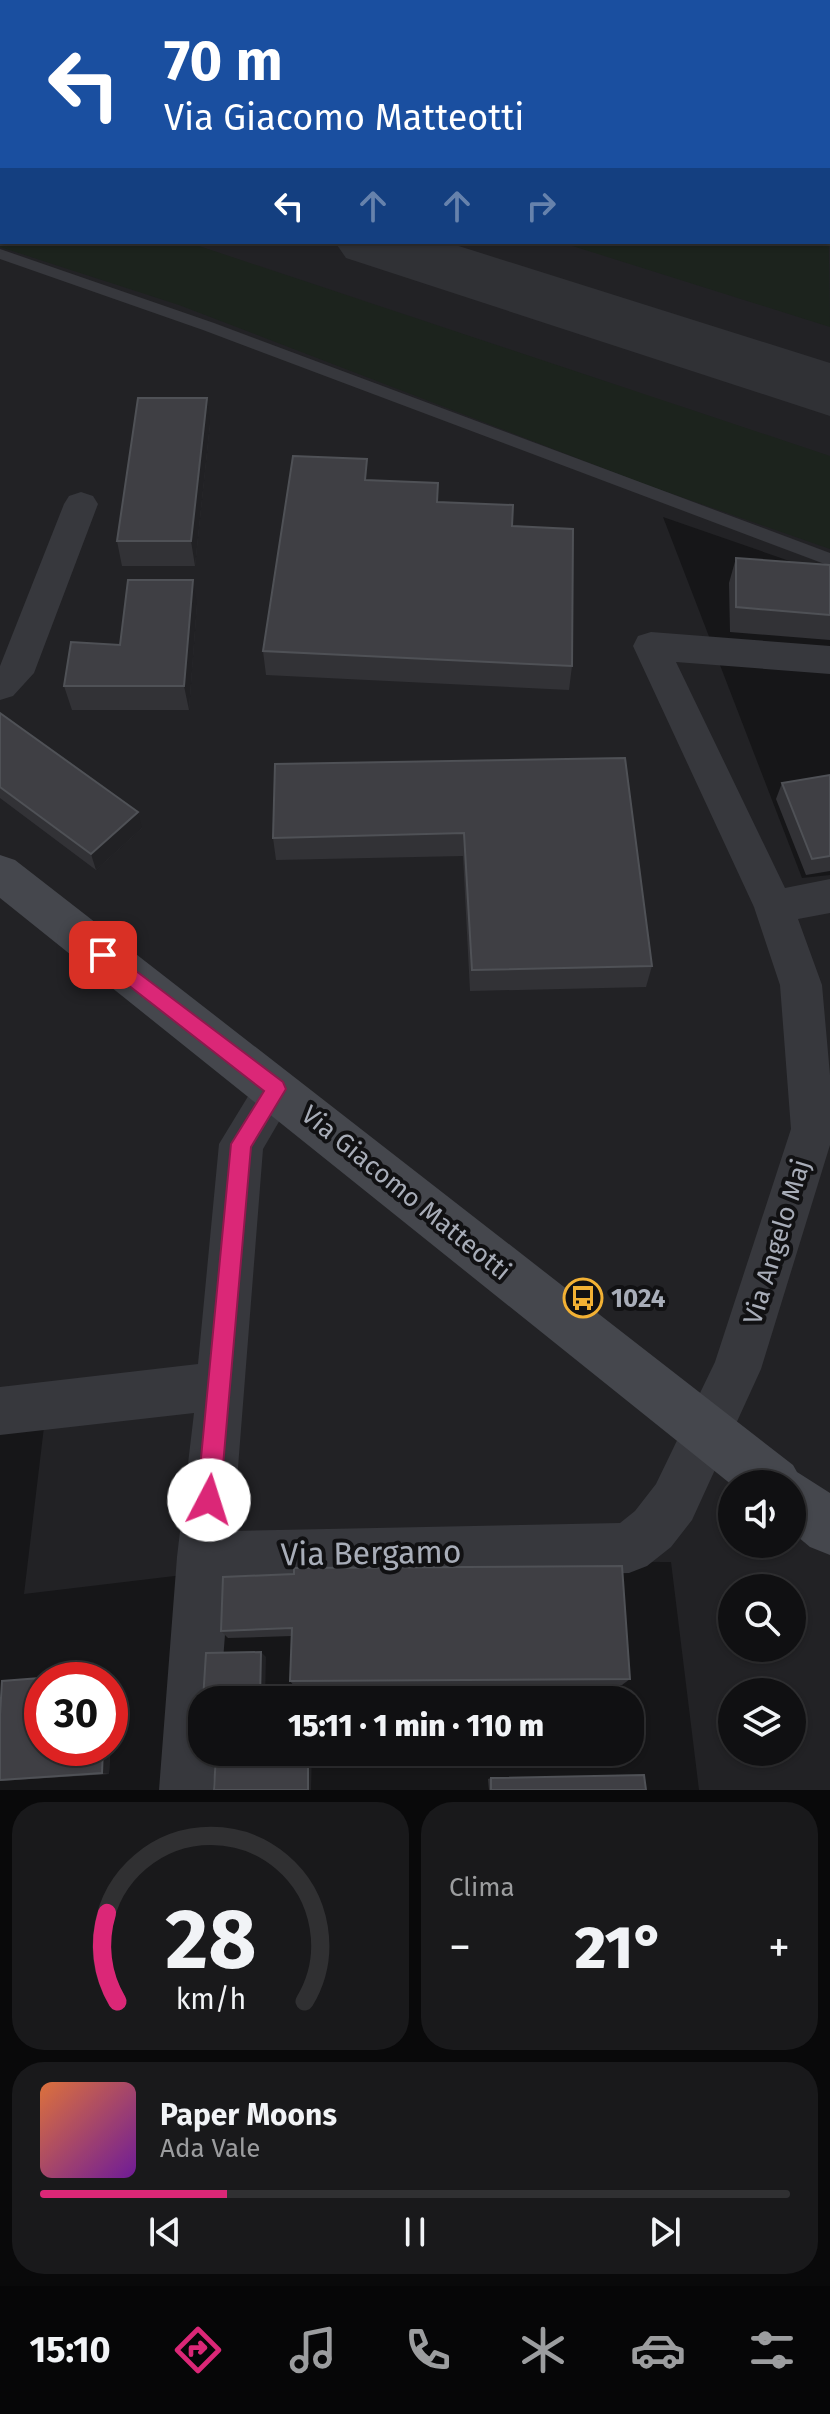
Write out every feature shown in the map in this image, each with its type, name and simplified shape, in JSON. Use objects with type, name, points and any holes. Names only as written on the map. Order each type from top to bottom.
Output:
[{"type":"street","points":[[0,686],[16,673],[81,504]]},
{"type":"street","name":"Via Angelo Maj","points":[[705,1430],[737,1369],[813,1129],[801,985],[774,907],[651,646],[830,660]]},
{"type":"street","name":"Via Giacomo Matteotti","points":[[0,873],[756,1470]]},
{"type":"street","points":[[774,907],[830,896]]},
{"type":"street","points":[[186,1790],[203,1557],[241,1144],[276,1089]]},
{"type":"street","points":[[0,1411],[220,1386]]},
{"type":"street","name":"Via Bergamo","points":[[203,1557],[629,1548],[653,1529],[674,1502],[705,1430]]},
{"type":"street","points":[[806,1509],[830,1527]]},
{"type":"lane","points":[[0,254],[168,309],[635,491],[830,560]]},
{"type":"shaded area","points":[[0,244],[830,244],[830,575],[663,517],[802,878],[830,875],[830,1790],[699,1790],[671,1562],[301,1561],[24,1594],[46,1410],[0,1417]]},
{"type":"shaded area","points":[[0,244],[193,244],[830,456],[830,549],[647,485],[179,305],[0,247]]},
{"type":"shaded area","points":[[566,244],[829,244],[830,327]]},
{"type":"building","points":[[138,398],[207,398],[191,541],[117,541]]},
{"type":"building","points":[[293,456],[367,459],[365,480],[438,483],[437,502],[513,505],[512,526],[573,529],[572,666],[263,651]]},
{"type":"building","points":[[736,558],[830,565],[830,615],[736,607]]},
{"type":"building","points":[[128,580],[193,580],[184,686],[64,686],[71,642],[120,645]]},
{"type":"building","points":[[0,713],[138,812],[91,854],[0,787]]},
{"type":"building","points":[[625,758],[652,966],[472,970],[464,833],[273,838],[275,764]]},
{"type":"building","points":[[830,775],[830,856],[812,859],[782,783]]},
{"type":"building","points":[[622,1566],[630,1679],[290,1681],[292,1628],[221,1631],[223,1577],[294,1574],[294,1568]]},
{"type":"building","points":[[261,1652],[260,1686],[204,1686],[206,1653]]},
{"type":"building","points":[[24,1679],[24,1766],[102,1766],[102,1773],[0,1780],[2,1681]]},
{"type":"building","points":[[215,1766],[308,1766],[308,1790],[214,1790]]},
{"type":"building","points":[[644,1775],[646,1790],[491,1790],[491,1778]]},
{"type":"taxiway","points":[[377,244],[830,390]]},
{"type":"place","name":"1024","points":[[583,1298]]},
{"type":"route","points":[[103,955],[276,1089],[241,1144],[209,1500]]}]
